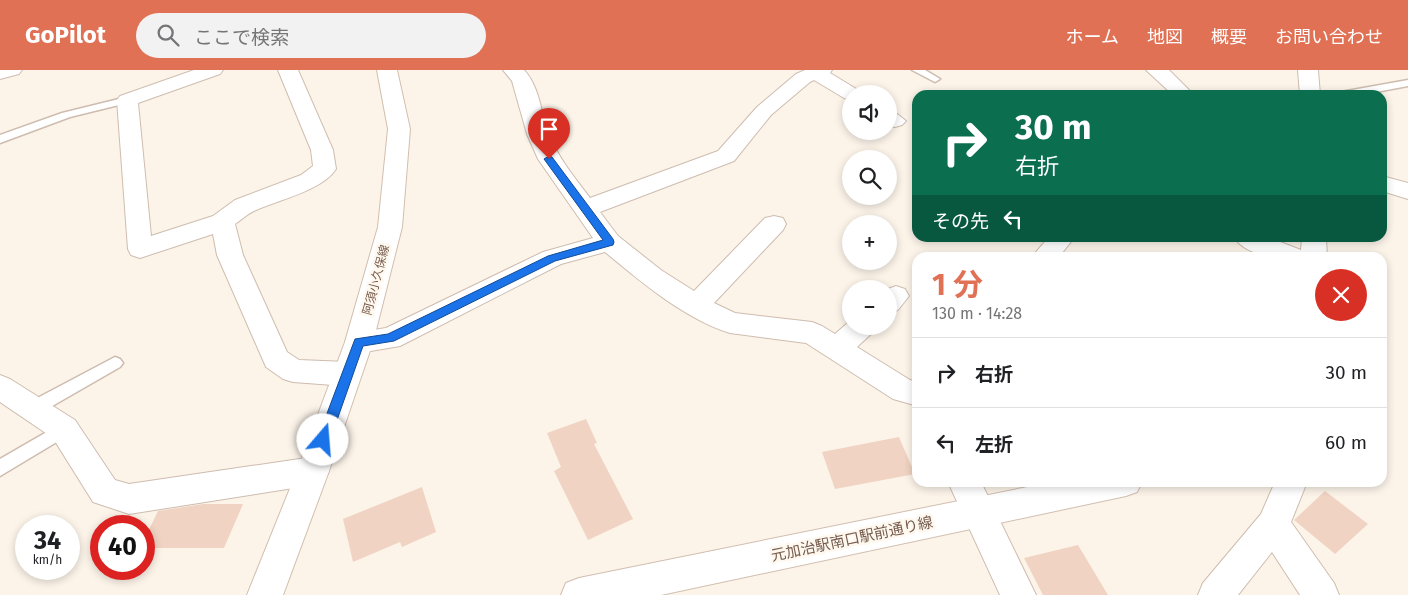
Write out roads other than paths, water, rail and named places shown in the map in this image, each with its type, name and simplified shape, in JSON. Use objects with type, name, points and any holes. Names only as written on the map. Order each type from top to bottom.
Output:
[{"type":"street","points":[[0,73],[12,70]]},
{"type":"street","points":[[213,70],[126,100],[140,249],[222,222],[243,206],[309,180],[326,168],[322,150],[288,70]]},
{"type":"street","name":"阿須小久保線","points":[[265,595],[313,471],[359,342],[390,227],[399,129],[386,70]]},
{"type":"street","points":[[513,70],[522,80],[538,134],[549,159],[609,242],[652,277],[696,305],[730,323],[812,333],[902,391],[912,393]]},
{"type":"street","points":[[1156,70],[1179,90]]},
{"type":"street","points":[[1308,70],[1310,90]]},
{"type":"street","points":[[584,209],[726,156],[764,111],[808,73],[842,90]]},
{"type":"street","points":[[1387,185],[1408,191]]},
{"type":"street","points":[[222,222],[230,255],[276,359],[293,371],[347,374]]},
{"type":"street","points":[[696,305],[774,224]]},
{"type":"street","points":[[359,342],[390,338],[552,258],[609,242]]},
{"type":"street","points":[[1048,252],[1058,242]]},
{"type":"street","points":[[1257,242],[1282,252]]},
{"type":"street","points":[[837,349],[852,335]]},
{"type":"street","points":[[0,387],[64,429],[104,492],[129,499],[313,471]]},
{"type":"street","points":[[967,487],[1018,595]]},
{"type":"street","name":"元加治駅南口駅前通り線","points":[[579,595],[1102,487]]},
{"type":"street","points":[[1216,595],[1273,525],[1289,487]]},
{"type":"street","points":[[1273,525],[1321,595]]},
{"type":"lane","points":[[917,70],[935,79]]},
{"type":"lane","points":[[1369,90],[1408,83]]},
{"type":"lane","points":[[0,139],[66,115],[126,100]]},
{"type":"lane","points":[[34,408],[115,364]]},
{"type":"lane","points":[[0,468],[64,429]]}]
